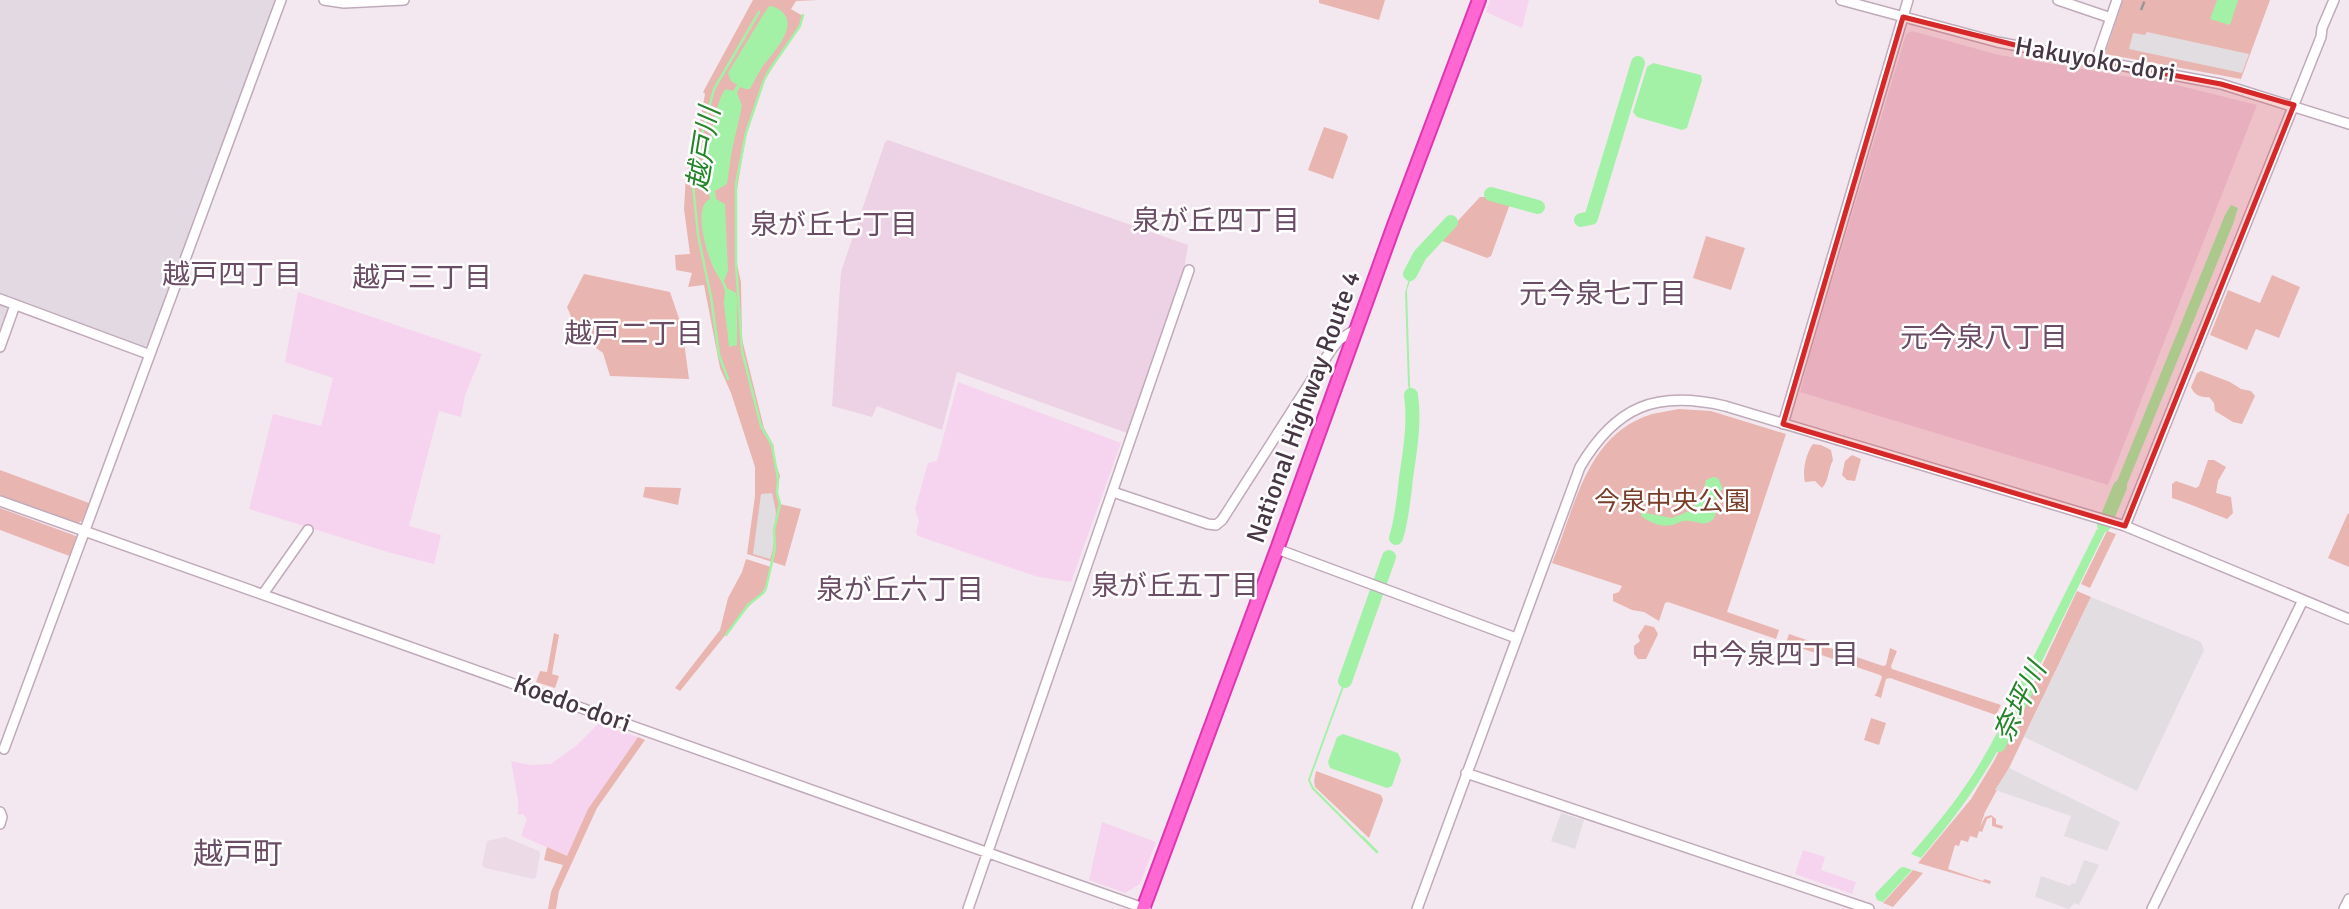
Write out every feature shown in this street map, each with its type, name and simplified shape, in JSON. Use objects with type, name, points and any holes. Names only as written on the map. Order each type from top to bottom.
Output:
[{"type":"highway","name":"National Highway Route 4","points":[[1144,909],[1479,0]]},
{"type":"street","points":[[4,749],[281,0]]},
{"type":"street","points":[[324,0],[358,3],[404,0]]},
{"type":"street","name":"Hakuyoko-dori","points":[[1841,0],[1997,42],[2221,84],[2349,124]]},
{"type":"street","points":[[1783,424],[1908,0]]},
{"type":"street","points":[[2058,0],[2111,18]]},
{"type":"street","points":[[2096,61],[2117,0]]},
{"type":"street","points":[[2125,526],[2294,106],[2333,0]]},
{"type":"street","points":[[2321,37],[2327,30],[2340,0]]},
{"type":"street","points":[[968,909],[1189,270]]},
{"type":"street","points":[[0,299],[148,354]]},
{"type":"street","points":[[0,347],[15,305]]},
{"type":"street","points":[[1113,492],[1216,525],[1222,520],[1331,350],[1339,340],[1356,329]]},
{"type":"street","points":[[1417,909],[1580,467],[1595,442],[1612,425],[1648,404],[1690,400],[1725,406],[2125,526],[2349,619]]},
{"type":"street","name":"Koedo-dori","points":[[0,501],[1144,909]]},
{"type":"street","points":[[263,594],[308,530]]},
{"type":"street","points":[[1277,549],[1516,638]]},
{"type":"street","points":[[2152,909],[2302,600]]},
{"type":"street","points":[[1466,773],[1869,909]]},
{"type":"street","points":[[0,813],[0,824]]},
{"type":"street","points":[[2344,909],[2349,899]]},
{"type":"highlighted area","points":[[1903,17],[2031,49],[2221,84],[2294,105],[2125,526],[1783,424]]},
{"type":"shaded area","points":[[0,0],[278,0],[148,346],[144,347],[14,299],[0,334]]},
{"type":"shaded area","points":[[1490,0],[1529,0],[1522,28],[1486,12]]},
{"type":"shaded area","points":[[1912,31],[1999,55],[2177,85],[2257,105],[2108,485],[1800,392],[1906,34]]},
{"type":"shaded area","points":[[2147,32],[2249,54],[2242,73],[2129,49],[2133,33],[2145,35]]},
{"type":"shaded area","points":[[888,140],[1188,245],[1184,270],[1127,433],[957,372],[942,430],[877,406],[872,417],[832,406],[841,272],[885,142]]},
{"type":"shaded area","points":[[298,292],[482,354],[465,395],[461,417],[439,411],[409,526],[441,535],[434,564],[249,509],[273,414],[321,426],[333,378],[285,362]]},
{"type":"shaded area","points":[[958,382],[1121,443],[1071,582],[1038,577],[918,536],[916,532],[919,521],[915,509],[928,463],[937,461]]},
{"type":"shaded area","points":[[772,493],[776,512],[770,559],[753,554],[761,494]]},
{"type":"shaded area","points":[[2091,597],[2201,642],[2204,650],[2137,791],[2024,737]]},
{"type":"shaded area","points":[[598,724],[638,737],[588,809],[567,856],[521,836],[527,819],[523,814],[518,815],[511,761],[530,765],[551,764],[576,746]]},
{"type":"shaded area","points":[[2009,768],[2120,822],[2107,851],[2064,836],[2071,816],[1995,790]]},
{"type":"shaded area","points":[[1561,813],[1584,820],[1575,849],[1551,841]]},
{"type":"shaded area","points":[[1102,822],[1156,842],[1140,884],[1125,893],[1089,880]]},
{"type":"shaded area","points":[[505,837],[539,851],[534,879],[485,868],[482,865],[487,841]]},
{"type":"shaded area","points":[[1803,850],[1825,857],[1821,870],[1856,882],[1852,894],[1795,874]]},
{"type":"shaded area","points":[[2084,860],[2099,865],[2079,905],[2074,903],[2069,909],[2035,897],[2041,876],[2070,886],[2075,884]]},
{"type":"green space","points":[[753,0],[819,0],[796,1],[791,9],[803,16],[803,19],[761,86],[747,128],[737,190],[737,264],[741,282],[742,339],[764,428],[774,446],[773,456],[780,476],[777,491],[780,504],[801,509],[785,566],[747,554],[755,496],[755,467],[720,368],[704,285],[688,287],[692,273],[676,270],[675,255],[690,254],[684,209],[686,174],[697,138],[705,94],[703,92]]},
{"type":"green space","points":[[1319,0],[1385,0],[1379,20],[1319,3]]},
{"type":"green space","points":[[2123,0],[2270,0],[2241,79],[2105,54]]},
{"type":"green space","points":[[1324,127],[1348,137],[1333,179],[1308,170]]},
{"type":"green space","points":[[1480,197],[1510,204],[1491,256],[1487,258],[1440,240]]},
{"type":"green space","points":[[1706,236],[1745,248],[1731,290],[1693,278]]},
{"type":"green space","points":[[584,274],[670,292],[682,327],[689,379],[610,376],[603,353],[579,335],[567,307]]},
{"type":"green space","points":[[2272,275],[2300,287],[2279,338],[2256,329],[2247,350],[2210,335],[2228,290],[2260,303]]},
{"type":"green space","points":[[2201,371],[2251,391],[2255,396],[2242,424],[2233,422],[2215,411],[2214,403],[2209,397],[2194,392],[2191,387],[2197,373]]},
{"type":"green space","name":"今泉中央公園","points":[[1679,409],[1711,411],[1786,434],[1727,612],[1779,630],[1776,639],[1668,602],[1665,603],[1659,621],[1644,612],[1632,610],[1613,601],[1613,594],[1619,592],[1622,586],[1552,563],[1576,497],[1597,455],[1612,438],[1630,424],[1652,414]]},
{"type":"green space","points":[[1813,444],[1831,450],[1833,460],[1822,488],[1815,481],[1805,482],[1805,462]]},
{"type":"green space","points":[[1852,455],[1861,459],[1855,481],[1847,480],[1842,475],[1845,461]]},
{"type":"green space","points":[[2208,460],[2214,460],[2226,467],[2218,481],[2216,493],[2231,497],[2233,513],[2227,519],[2172,498],[2172,484],[2176,481],[2196,488],[2199,486]]},
{"type":"green space","points":[[0,470],[89,503],[82,521],[78,523],[0,495]]},
{"type":"green space","points":[[645,487],[681,488],[678,505],[643,497]]},
{"type":"green space","points":[[0,508],[76,536],[78,542],[72,557],[0,530]]},
{"type":"green space","points":[[2349,514],[2349,567],[2328,558]]},
{"type":"green space","points":[[2107,531],[2116,534],[2090,588],[2081,584]]},
{"type":"green space","points":[[746,559],[771,567],[765,592],[749,606],[680,691],[675,688],[720,630],[728,598]]},
{"type":"green space","points":[[2077,591],[2091,597],[1980,827],[1985,817],[1991,815],[1996,819],[1996,824],[2003,826],[2002,829],[1992,826],[1992,817],[1987,819],[1977,838],[1970,836],[1968,842],[1961,840],[1959,846],[1955,845],[1948,869],[1983,881],[1991,881],[1990,884],[1918,863],[1971,799],[1994,761],[2010,729],[2000,724],[2011,701],[2023,706]]},
{"type":"green space","points":[[1645,625],[1654,627],[1658,634],[1646,659],[1638,659],[1634,654],[1634,646],[1640,641],[1638,636]]},
{"type":"green space","points":[[554,633],[559,635],[552,674],[559,676],[555,688],[536,682],[540,671],[547,672]]},
{"type":"green space","points":[[1789,634],[1883,666],[1886,665],[1890,648],[1897,651],[1892,669],[2001,705],[1996,715],[1890,678],[1886,679],[1881,698],[1874,695],[1882,677],[1880,675],[1786,643]]},
{"type":"green space","points":[[1871,718],[1886,723],[1879,745],[1864,740]]},
{"type":"green space","points":[[638,737],[645,740],[597,808],[559,891],[556,909],[548,909],[551,892],[563,865],[544,860],[547,847],[567,856],[588,809]]},
{"type":"green space","points":[[1316,771],[1381,795],[1383,800],[1369,838],[1315,787]]},
{"type":"green space","points":[[1913,870],[1923,873],[1893,907],[1883,903]]},
{"type":"water","points":[[2217,0],[2238,0],[2230,25],[2210,19]]},
{"type":"water","points":[[772,6],[787,19],[787,27],[779,45],[750,89],[740,87],[737,93],[742,106],[727,184],[715,191],[716,199],[725,204],[728,271],[724,281],[727,288],[736,293],[737,298],[737,345],[729,347],[725,290],[711,262],[703,231],[702,211],[710,199],[705,178],[707,159],[722,94],[726,89],[733,91],[737,85],[731,81],[728,73],[768,7]]},
{"type":"water","points":[[1653,63],[1701,75],[1702,80],[1687,128],[1682,130],[1637,117],[1633,112],[1647,67]]},
{"type":"water","points":[[2231,205],[2238,208],[2233,224],[2119,504],[2109,501],[2225,215]]},
{"type":"water","points":[[1424,250],[1426,252],[1414,269],[1407,290],[1410,386],[1416,414],[1410,441],[1414,414],[1408,385],[1405,293],[1412,268]]},
{"type":"water","points":[[1718,478],[1723,489],[1715,496],[1715,515],[1708,523],[1686,521],[1664,526],[1641,516],[1641,512],[1672,518],[1689,511],[1702,498],[1706,480]]},
{"type":"water","points":[[2097,529],[2105,532],[2021,704],[2012,700]]},
{"type":"water","points":[[1344,681],[1310,780],[1314,788],[1361,838],[1312,789],[1308,780]]},
{"type":"water","points":[[2001,725],[2009,729],[1969,796],[1921,858],[1911,854],[1960,793]]},
{"type":"water","points":[[1343,734],[1398,753],[1401,760],[1392,786],[1387,788],[1330,768],[1328,762],[1337,737]]},
{"type":"water","points":[[1904,867],[1912,870],[1883,902],[1877,900],[1875,894]]},
{"type":"waterway","name":"越戸川","points":[[728,379],[719,355],[711,297],[698,235],[693,185],[702,134],[714,89],[759,12]]},
{"type":"waterway","points":[[726,635],[748,605],[766,588],[775,548],[774,530],[780,504],[772,445],[761,426],[742,351],[736,263],[736,184],[746,133],[764,80],[800,26],[803,15]]},
{"type":"waterway","points":[[1581,220],[1591,218],[1638,63]]},
{"type":"waterway","points":[[1491,194],[1538,207]]},
{"type":"waterway","points":[[1410,274],[1420,255],[1451,222]]},
{"type":"waterway","points":[[1396,538],[1412,436],[1411,395]]},
{"type":"waterway","name":"奈坪川","points":[[2104,525],[2120,487]]},
{"type":"waterway","points":[[1345,681],[1389,557]]},
{"type":"waterway","name":"奈坪川","points":[[1999,745],[2027,688]]},
{"type":"waterway","points":[[1362,837],[1377,852]]},
{"type":"railway","points":[[2141,10],[2145,0]]},
{"type":"district","name":"泉が丘四丁目","points":[[1216,221]]},
{"type":"district","name":"泉が丘七丁目","points":[[834,225]]},
{"type":"district","name":"越戸四丁目","points":[[232,275]]},
{"type":"district","name":"越戸三丁目","points":[[422,278]]},
{"type":"district","name":"元今泉七丁目","points":[[1603,294]]},
{"type":"district","name":"越戸二丁目","points":[[634,334]]},
{"type":"district","name":"元今泉八丁目","points":[[1984,338]]},
{"type":"district","name":"泉が丘五丁目","points":[[1175,586]]},
{"type":"district","name":"泉が丘六丁目","points":[[900,590]]},
{"type":"district","name":"中今泉四丁目","points":[[1775,655]]},
{"type":"district","name":"越戸町","points":[[238,854]]}]
